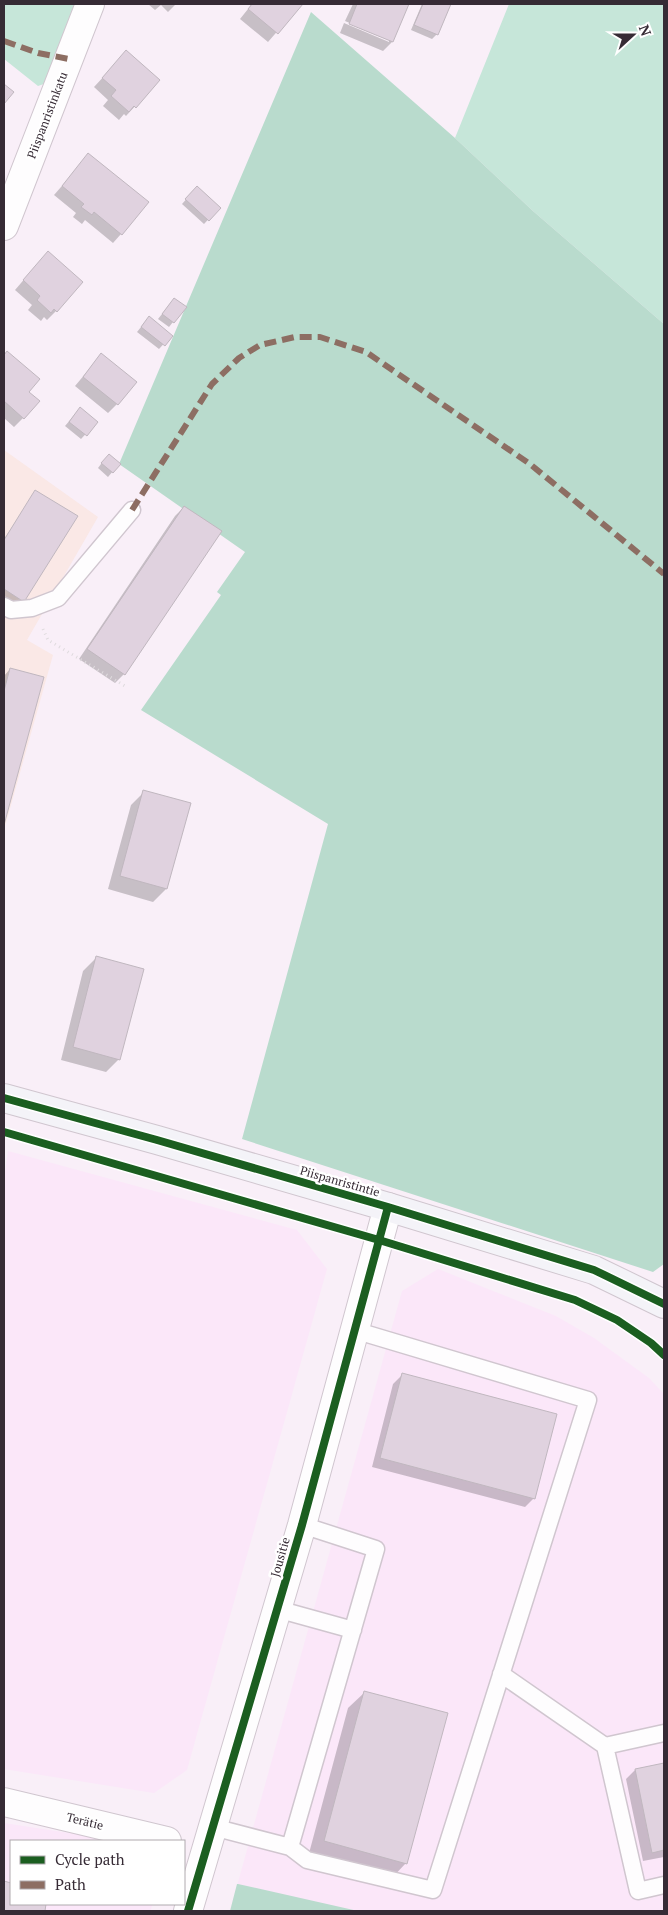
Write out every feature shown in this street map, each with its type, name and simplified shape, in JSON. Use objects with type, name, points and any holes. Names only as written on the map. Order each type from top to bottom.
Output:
[{"type":"street","name":"Piispanristinkatu","points":[[4,226],[90,4]]},
{"type":"street","name":"Piispanristintie","points":[[4,1098],[388,1207],[594,1270],[664,1304]]},
{"type":"street","name":"Jousitie","points":[[188,1911],[201,1841],[277,1609],[302,1525],[388,1207]]},
{"type":"street","name":"Terätie","points":[[4,1802],[163,1840]]},
{"type":"lane","points":[[4,606],[11,610],[32,608],[58,598],[132,510]]},
{"type":"lane","points":[[201,1841],[290,1847],[307,1860],[434,1890],[588,1400],[354,1330]]},
{"type":"lane","points":[[290,1847],[376,1549],[302,1525]]},
{"type":"lane","points":[[277,1609],[353,1630]]},
{"type":"lane","points":[[501,1674],[605,1746],[638,1891],[664,1885]]},
{"type":"lane","points":[[605,1746],[664,1733]]},
{"type":"path","points":[[32,608],[48,640],[125,686]]},
{"type":"shaded area","points":[[4,450],[98,517],[27,640],[53,655],[4,830]]},
{"type":"shaded area","points":[[8,1151],[297,1230],[327,1269],[187,1770],[154,1793],[4,1769],[4,1179]]},
{"type":"shaded area","points":[[438,1269],[556,1316],[594,1338],[649,1378],[664,1394],[664,1911],[230,1911],[402,1291]]},
{"type":"shaded area","points":[[4,1823],[114,1840],[10,1840],[10,1905],[153,1905],[150,1911],[4,1911]]},
{"type":"green space","points":[[4,4],[90,4],[61,78],[38,86],[4,59]]},
{"type":"green space","points":[[509,4],[664,4],[664,324],[533,211],[455,138]]},
{"type":"green space","points":[[311,12],[455,138],[533,211],[664,324],[664,1264],[653,1272],[242,1139],[328,824],[141,710],[221,595],[217,592],[245,552],[119,464]]},
{"type":"green space","points":[[238,1884],[358,1911],[230,1911]]},
{"type":"building","points":[[252,4],[303,4],[278,34],[248,9]]},
{"type":"building","points":[[357,4],[409,4],[393,42],[349,24]]},
{"type":"building","points":[[423,4],[451,4],[438,35],[414,25]]},
{"type":"building","points":[[126,50],[160,80],[136,108],[134,106],[129,112],[111,96],[116,90],[102,78]]},
{"type":"building","points":[[4,84],[14,92],[4,104]]},
{"type":"building","points":[[88,153],[149,202],[122,235],[94,212],[92,215],[81,207],[84,204],[62,186]]},
{"type":"building","points":[[197,186],[221,208],[209,221],[185,199]]},
{"type":"building","points":[[48,251],[83,282],[57,312],[54,309],[51,313],[37,300],[40,296],[23,280]]},
{"type":"building","points":[[174,298],[187,307],[174,323],[162,314]]},
{"type":"building","points":[[149,316],[173,336],[165,346],[141,327]]},
{"type":"building","points":[[7,351],[40,379],[29,392],[40,401],[24,419],[4,401],[4,355]]},
{"type":"building","points":[[101,353],[137,382],[118,405],[83,377]]},
{"type":"building","points":[[80,407],[98,422],[87,436],[69,422]]},
{"type":"building","points":[[109,454],[121,464],[113,473],[101,463]]},
{"type":"building","points":[[35,490],[78,516],[24,602],[4,589],[4,540]]},
{"type":"building","points":[[184,506],[222,531],[125,675],[87,649]]},
{"type":"building","points":[[10,668],[44,677],[4,825],[4,691]]},
{"type":"building","points":[[143,790],[191,803],[167,889],[120,876]]},
{"type":"building","points":[[96,956],[144,969],[120,1060],[73,1047]]},
{"type":"building","points":[[402,1373],[557,1414],[535,1499],[380,1458]]},
{"type":"building","points":[[364,1691],[448,1713],[407,1864],[324,1841]]},
{"type":"building","points":[[664,1763],[664,1850],[652,1853],[635,1769]]},
{"type":"building","points":[[4,1881],[10,1883],[10,1905],[46,1905],[45,1911],[4,1911]]},
{"type":"marked path","points":[[4,41],[38,53],[69,59]]},
{"type":"marked path","points":[[132,510],[212,384],[239,358],[260,345],[295,337],[320,337],[366,352],[530,464],[664,574]]},
{"type":"cycle path","points":[[4,1098],[388,1207],[594,1270],[664,1304]]},
{"type":"cycle path","points":[[4,1132],[379,1240],[575,1300],[617,1320],[651,1343],[664,1355]]},
{"type":"cycle path","points":[[188,1911],[302,1525],[388,1207]]}]
